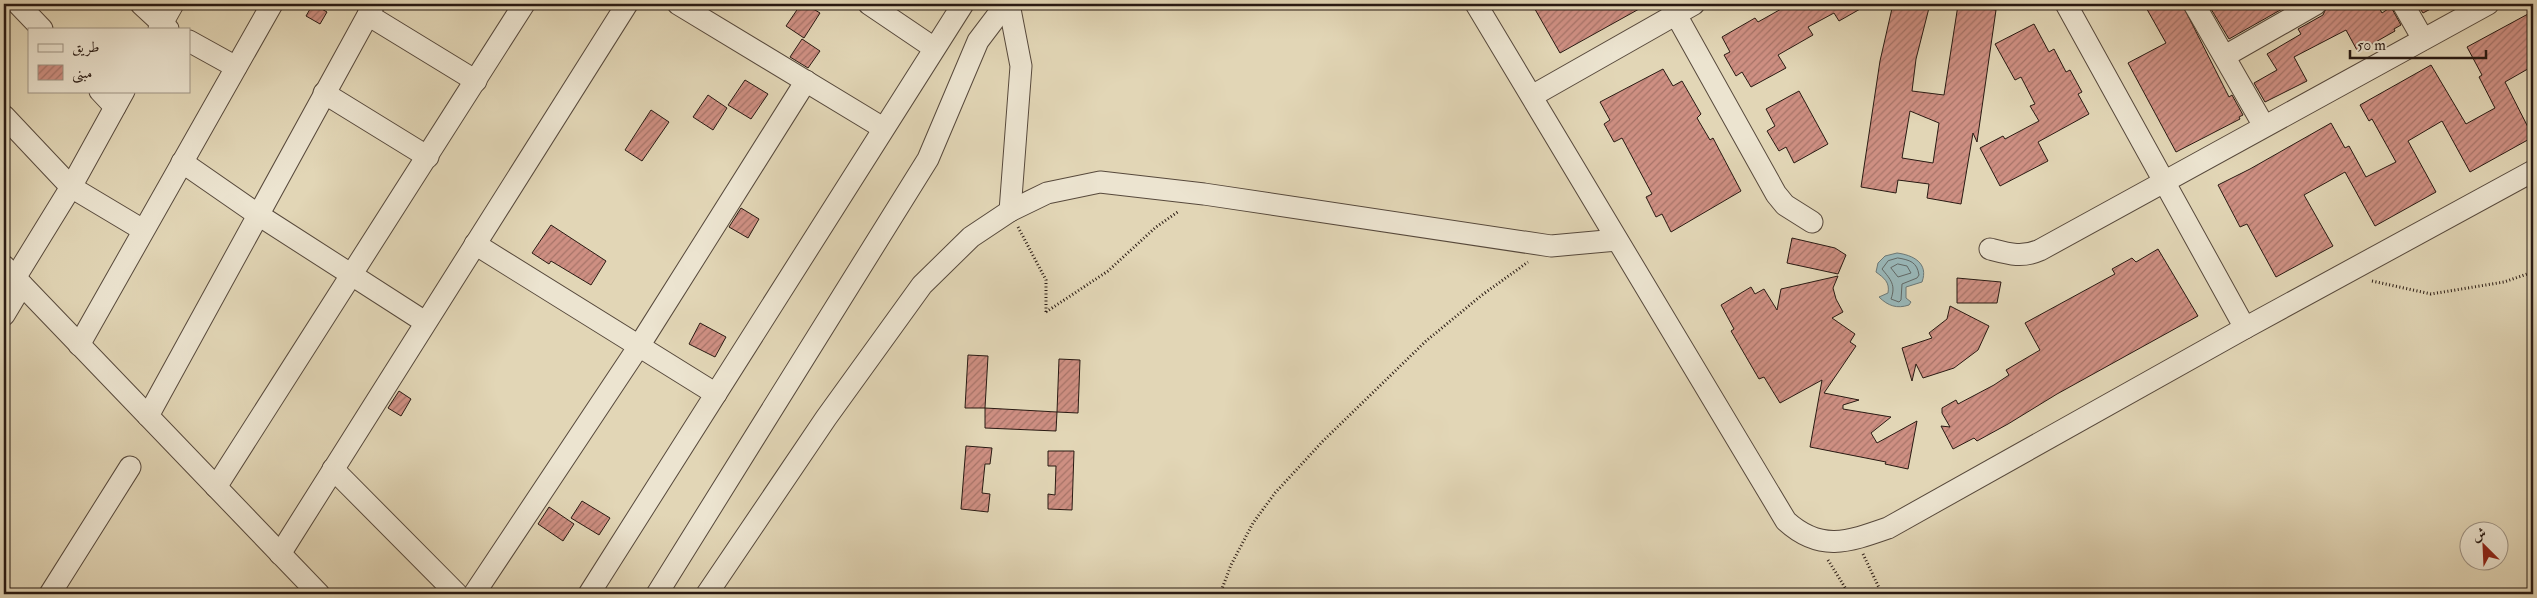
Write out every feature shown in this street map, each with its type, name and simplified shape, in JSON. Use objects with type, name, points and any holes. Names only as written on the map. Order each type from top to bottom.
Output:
[{"type":"street","points":[[18,4],[41,28]]},
{"type":"street","points":[[141,4],[163,28],[173,4]]},
{"type":"street","points":[[79,345],[272,4]]},
{"type":"street","points":[[216,487],[428,157],[522,4]]},
{"type":"street","points":[[280,554],[627,4]]},
{"type":"street","points":[[678,4],[883,128]]},
{"type":"street","points":[[869,4],[934,48]]},
{"type":"street","points":[[589,594],[962,4]]},
{"type":"street","points":[[657,594],[928,159],[978,41],[1008,4]]},
{"type":"street","points":[[1008,4],[1021,66],[1010,211]]},
{"type":"street","points":[[1476,4],[1786,520],[1800,533],[1816,540],[1855,539],[1888,528],[2245,328],[2533,171]]},
{"type":"street","points":[[1532,96],[1672,9],[1694,4]]},
{"type":"street","points":[[2066,4],[2162,182],[2245,328]]},
{"type":"street","points":[[2194,4],[2264,126]]},
{"type":"street","points":[[2225,56],[2316,4]]},
{"type":"street","points":[[2403,4],[2423,39]]},
{"type":"street","points":[[1990,249],[2026,256],[2488,4]]},
{"type":"street","points":[[148,416],[371,9],[476,81]]},
{"type":"street","points":[[1672,9],[1776,194],[1785,205],[1812,222]]},
{"type":"street","points":[[190,42],[236,67]]},
{"type":"street","points":[[474,594],[639,346],[806,81]]},
{"type":"street","points":[[4,315],[14,276],[71,187],[120,99],[102,92]]},
{"type":"street","points":[[324,93],[428,157]]},
{"type":"street","points":[[4,116],[71,187],[143,230]]},
{"type":"street","points":[[182,162],[257,214],[425,322]]},
{"type":"street","points":[[707,594],[826,418],[922,285],[971,237],[1010,211],[1047,193],[1100,182],[1204,194],[1551,246],[1617,240]]},
{"type":"street","points":[[475,244],[716,394]]},
{"type":"street","points":[[14,276],[318,594]]},
{"type":"street","points":[[50,594],[130,467]]},
{"type":"street","points":[[333,469],[456,594]]},
{"type":"path","points":[[1010,211],[1046,280],[1046,312],[1108,271],[1156,227],[1204,194]]},
{"type":"path","points":[[1220,594],[1231,565],[1252,523],[1275,493],[1322,441],[1426,341],[1482,295],[1551,246]]},
{"type":"path","points":[[2342,275],[2431,294],[2504,282],[2533,272]]},
{"type":"path","points":[[1855,539],[1882,594]]},
{"type":"path","points":[[1816,540],[1849,594]]},
{"type":"water","points":[[1897,253],[1918,261],[1924,275],[1922,282],[1906,287],[1906,298],[1911,302],[1909,305],[1901,307],[1889,305],[1879,297],[1888,293],[1888,286],[1884,278],[1876,272],[1878,263],[1885,256]]},
{"type":"building","points":[[313,4],[327,12],[320,24],[306,16]]},
{"type":"building","points":[[801,4],[805,4],[820,13],[804,38],[786,26]]},
{"type":"building","points":[[1532,4],[1648,4],[1560,53]]},
{"type":"building","points":[[1790,4],[1869,4],[1839,21],[1834,13],[1808,27],[1813,35],[1778,55],[1786,68],[1751,87],[1742,72],[1736,76],[1724,55],[1730,52],[1722,37],[1755,18],[1758,22]]},
{"type":"building","points":[[1893,4],[1930,4],[1916,59],[1912,91],[1944,95],[1958,5],[1996,10],[1977,142],[1973,133],[1961,204],[1927,198],[1929,184],[1898,180],[1896,193],[1861,187],[1880,61]],"holes":[[[1910,111],[1939,123],[1933,163],[1902,158]]]},
{"type":"building","points":[[2144,4],[2182,4],[2229,97],[2232,95],[2243,115],[2239,117],[2240,119],[2176,152],[2128,63],[2166,43]]},
{"type":"building","points":[[2208,4],[2291,4],[2229,39]]},
{"type":"building","points":[[2328,4],[2377,4],[2382,13],[2391,7],[2401,25],[2394,29],[2395,31],[2358,52],[2346,30],[2294,57],[2307,81],[2265,102],[2254,83],[2277,70],[2267,54],[2301,34],[2298,29],[2323,15]]},
{"type":"building","points":[[2417,4],[2440,4],[2423,13]]},
{"type":"building","points":[[2528,14],[2533,23],[2533,66],[2505,82],[2533,137],[2470,172],[2442,121],[2408,141],[2436,192],[2375,226],[2345,172],[2304,195],[2333,246],[2276,277],[2247,224],[2240,227],[2218,185],[2331,123],[2345,148],[2349,146],[2366,177],[2396,162],[2372,119],[2369,121],[2360,105],[2431,65],[2466,124],[2495,108],[2479,77],[2482,75],[2467,47]]},
{"type":"building","points":[[2034,24],[2049,52],[2054,49],[2066,72],[2070,70],[2082,92],[2078,94],[2089,114],[2038,142],[2048,161],[2000,186],[1980,148],[2003,136],[2005,139],[2039,121],[2030,106],[2035,104],[2021,77],[2015,80],[1995,44]]},
{"type":"building","points":[[802,39],[820,51],[808,68],[790,57]]},
{"type":"building","points":[[1663,69],[1673,86],[1682,81],[1701,114],[1697,118],[1710,140],[1713,138],[1741,191],[1671,232],[1662,214],[1656,217],[1646,197],[1652,194],[1622,138],[1614,142],[1604,124],[1610,120],[1600,102]]},
{"type":"building","points":[[745,80],[768,94],[751,119],[728,105]]},
{"type":"building","points":[[1799,91],[1828,144],[1794,163],[1786,147],[1779,151],[1767,131],[1775,126],[1766,109]]},
{"type":"building","points":[[708,95],[727,108],[713,130],[693,117]]},
{"type":"building","points":[[651,110],[669,122],[642,161],[625,150]]},
{"type":"building","points":[[741,208],[759,219],[748,238],[729,227]]},
{"type":"building","points":[[551,225],[606,261],[591,285],[551,261],[549,264],[532,253]]},
{"type":"building","points":[[1792,238],[1835,248],[1846,255],[1838,274],[1787,263]]},
{"type":"building","points":[[2158,249],[2198,316],[2057,394],[1977,441],[1974,438],[1953,449],[1941,426],[1950,427],[1942,413],[1942,408],[1956,400],[1958,404],[1994,385],[2009,375],[2006,370],[2040,350],[2025,323],[2115,274],[2112,269],[2132,258],[2136,262]]},
{"type":"building","points":[[1838,276],[1833,288],[1843,312],[1832,318],[1855,334],[1850,342],[1856,346],[1824,393],[1859,400],[1843,405],[1843,409],[1891,417],[1871,433],[1877,443],[1917,421],[1908,469],[1885,464],[1886,462],[1810,447],[1822,380],[1780,403],[1764,377],[1759,379],[1731,331],[1734,329],[1721,305],[1751,287],[1755,294],[1764,289],[1777,310],[1781,289]]},
{"type":"building","points":[[1957,278],[2001,282],[1997,303],[1957,303]]},
{"type":"building","points":[[1950,306],[1989,326],[1978,350],[1954,368],[1923,378],[1916,364],[1912,381],[1902,348],[1932,338],[1929,333],[1947,319]]},
{"type":"building","points":[[700,323],[726,337],[715,357],[689,344]]},
{"type":"building","points":[[968,355],[988,356],[985,408],[965,408]]},
{"type":"building","points":[[1059,359],[1080,360],[1078,413],[1057,412]]},
{"type":"building","points":[[399,391],[411,399],[401,416],[388,408]]},
{"type":"building","points":[[985,408],[1057,412],[1056,431],[985,428]]},
{"type":"building","points":[[966,446],[992,448],[990,464],[985,464],[982,493],[990,494],[988,512],[961,509]]},
{"type":"building","points":[[1048,451],[1074,451],[1072,510],[1048,509],[1048,494],[1055,495],[1056,466],[1048,466]]},
{"type":"building","points":[[582,501],[610,518],[599,535],[571,518]]},
{"type":"building","points":[[549,507],[574,524],[563,541],[538,524]]}]
